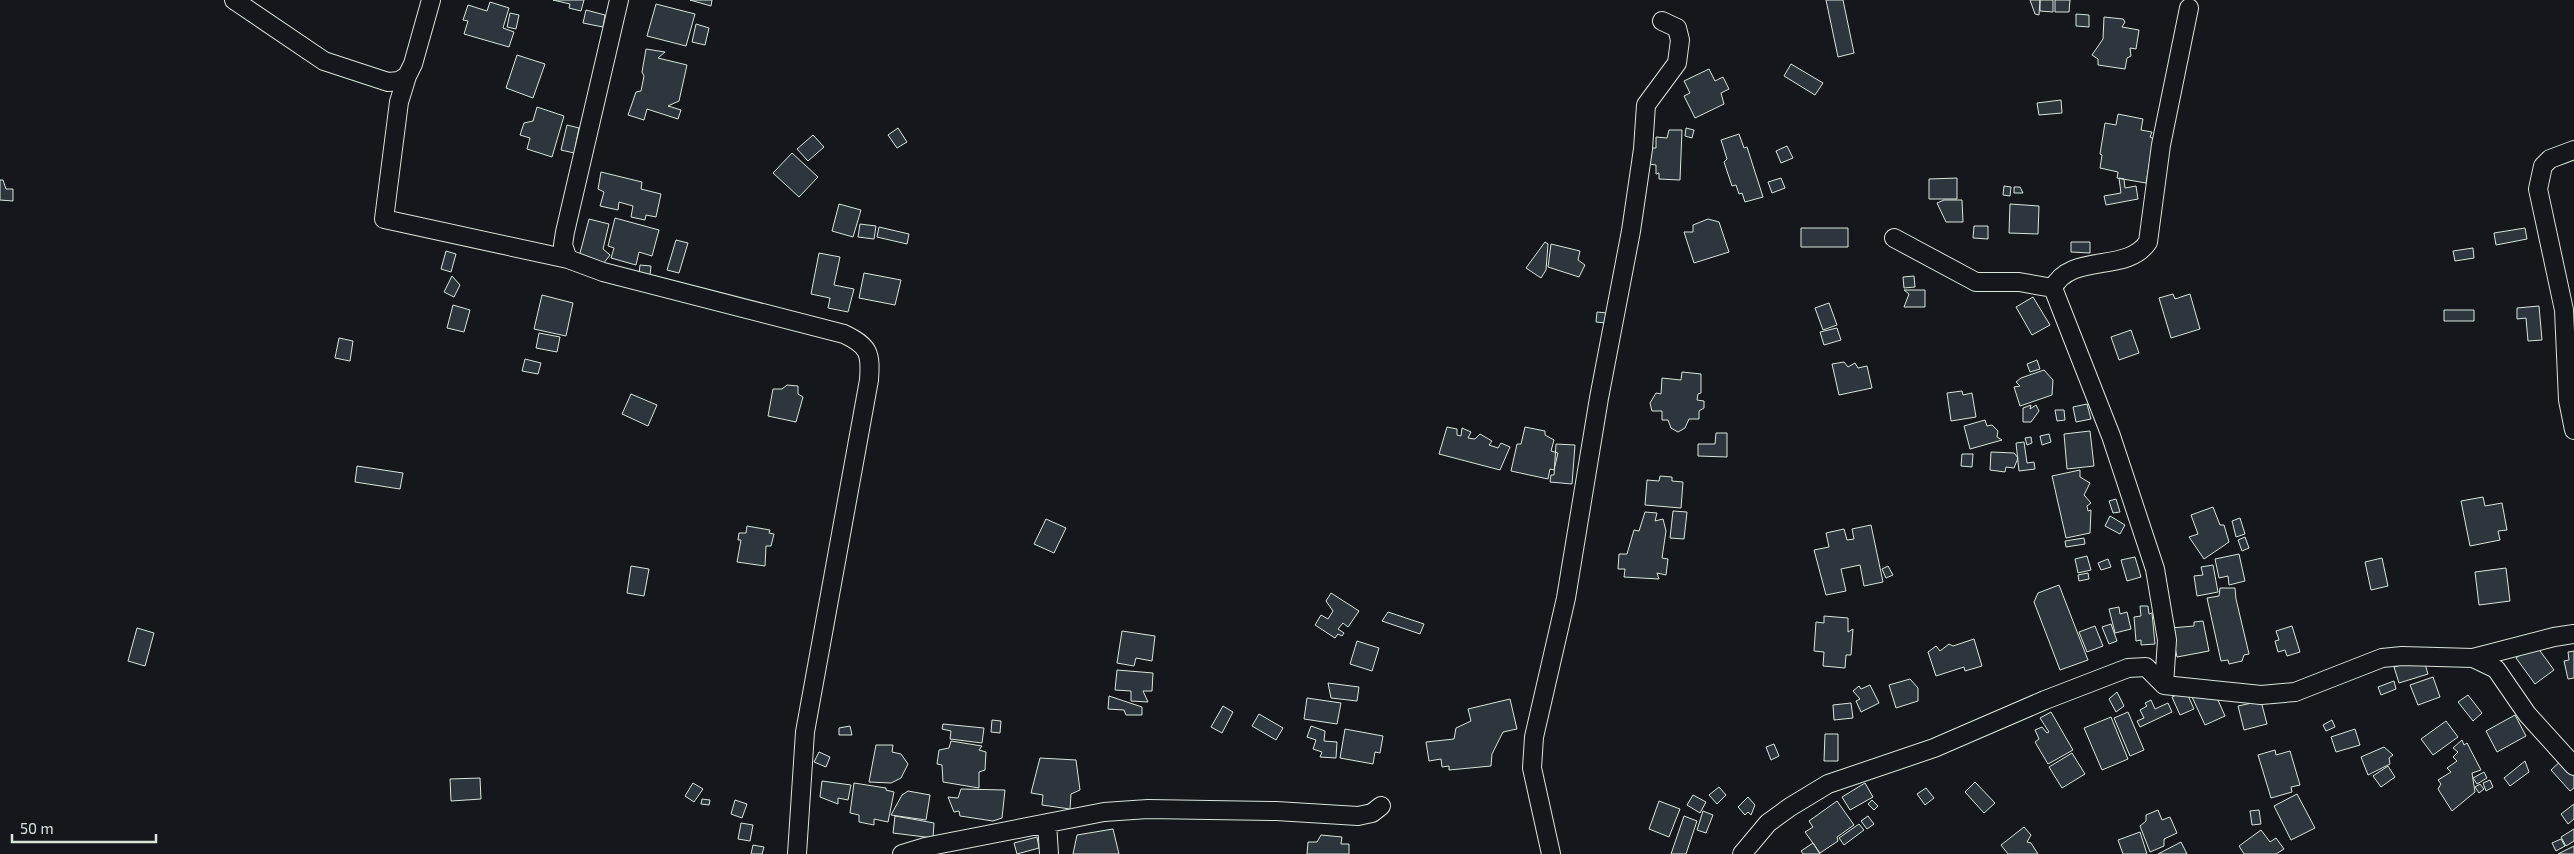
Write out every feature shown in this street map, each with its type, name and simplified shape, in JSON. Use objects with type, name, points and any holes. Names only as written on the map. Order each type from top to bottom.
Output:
[{"type":"street","points":[[234,0],[324,61],[388,82],[399,81],[407,76]]},
{"type":"street","points":[[431,0],[413,64],[399,102],[384,219],[568,259],[603,272],[844,334],[856,340],[867,350],[871,360],[869,380],[805,732],[797,854]]},
{"type":"street","points":[[568,259],[563,245],[565,232],[618,0]]},
{"type":"street","points":[[2053,288],[2058,280],[2075,268],[2129,256],[2139,252],[2148,242],[2161,145],[2189,8]]},
{"type":"street","points":[[1552,854],[1532,768],[1534,737],[1566,598],[1599,398],[1631,231],[1643,149],[1646,105],[1677,63],[1680,40],[1676,28],[1662,21]]},
{"type":"street","points":[[2574,150],[2550,158],[2543,166],[2538,189],[2564,310],[2568,400],[2574,430]]},
{"type":"street","points":[[1894,238],[1976,282],[2020,282],[2053,288]]},
{"type":"street","points":[[2053,288],[2111,436],[2155,569],[2167,640],[2164,684]]},
{"type":"street","points":[[1742,854],[1768,823],[1828,784],[1934,748],[2046,700],[2128,668],[2146,666],[2164,684],[2262,695],[2280,695],[2295,692],[2382,658],[2402,656],[2473,658],[2554,637],[2574,634]]},
{"type":"street","points":[[2473,658],[2496,669],[2527,714],[2574,766]]},
{"type":"street","points":[[902,854],[925,847],[1104,812],[1148,809],[1276,810],[1358,816],[1372,813],[1381,806]]},
{"type":"street","points":[[1047,823],[1049,854]]},
{"type":"building","points":[[553,0],[584,0],[581,11],[569,8],[570,4]]},
{"type":"building","points":[[690,0],[712,0],[711,6]]},
{"type":"building","points":[[1826,0],[1843,0],[1854,53],[1838,57]]},
{"type":"building","points":[[2030,0],[2040,0],[2039,15],[2035,14]]},
{"type":"building","points":[[2040,0],[2053,0],[2053,12],[2040,11]]},
{"type":"building","points":[[2055,0],[2070,0],[2069,12],[2055,12]]},
{"type":"building","points":[[490,2],[509,8],[503,28],[514,32],[509,47],[464,34],[468,21],[463,20],[468,5],[487,11]]},
{"type":"building","points":[[656,4],[695,14],[686,46],[647,36]]},
{"type":"building","points":[[586,10],[605,15],[603,27],[583,23]]},
{"type":"building","points":[[510,13],[519,15],[516,29],[507,27]]},
{"type":"building","points":[[2076,14],[2089,15],[2089,27],[2076,26]]},
{"type":"building","points":[[2104,17],[2123,19],[2125,22],[2122,27],[2139,30],[2136,49],[2130,48],[2131,56],[2127,58],[2125,69],[2098,65],[2098,59],[2092,55],[2103,39]]},
{"type":"building","points":[[696,24],[709,28],[705,45],[692,42]]},
{"type":"building","points":[[646,49],[665,52],[658,58],[687,65],[679,101],[668,106],[681,110],[678,119],[647,109],[644,120],[628,115],[636,92],[641,91]]},
{"type":"building","points":[[517,55],[545,64],[533,98],[506,88]]},
{"type":"building","points":[[1791,64],[1823,83],[1815,95],[1784,76]]},
{"type":"building","points":[[1709,69],[1715,81],[1723,77],[1729,89],[1721,93],[1724,104],[1695,118],[1684,96],[1690,93],[1684,81]]},
{"type":"building","points":[[2061,100],[2062,113],[2039,115],[2037,103]]},
{"type":"building","points":[[537,107],[564,116],[552,157],[527,149],[530,138],[520,135],[524,123],[533,121]]},
{"type":"building","points":[[2118,114],[2143,119],[2141,130],[2152,132],[2150,137],[2154,139],[2146,183],[2117,178],[2118,172],[2100,168],[2102,155],[2100,154],[2105,123],[2116,125]]},
{"type":"building","points":[[567,125],[579,128],[574,153],[561,150]]},
{"type":"building","points":[[898,128],[907,142],[897,148],[888,135]]},
{"type":"building","points":[[1686,128],[1694,130],[1692,138],[1685,136]]},
{"type":"building","points":[[1669,130],[1682,130],[1680,180],[1659,179],[1659,173],[1656,174],[1656,165],[1649,164],[1650,148],[1656,148],[1656,137],[1667,138]]},
{"type":"building","points":[[1739,134],[1744,148],[1747,147],[1763,197],[1745,202],[1742,193],[1739,194],[1736,185],[1732,186],[1724,162],[1727,159],[1721,140]]},
{"type":"building","points":[[813,135],[824,147],[808,161],[797,149]]},
{"type":"building","points":[[1787,146],[1793,158],[1781,163],[1776,151]]},
{"type":"building","points":[[792,153],[818,177],[799,197],[773,173]]},
{"type":"building","points":[[601,172],[642,182],[641,189],[661,194],[656,217],[646,215],[645,220],[631,217],[633,206],[619,202],[618,210],[600,206],[604,192],[598,189]]},
{"type":"building","points":[[1781,178],[1785,188],[1772,193],[1768,182]]},
{"type":"building","points":[[1957,178],[1957,199],[1929,199],[1929,179]]},
{"type":"building","points":[[2119,178],[2124,179],[2125,188],[2136,186],[2138,199],[2106,205],[2104,196],[2121,193]]},
{"type":"building","points":[[0,180],[3,180],[6,189],[13,189],[13,201],[0,200]]},
{"type":"building","points":[[2004,186],[2011,187],[2010,196],[2003,195]]},
{"type":"building","points":[[2014,187],[2020,187],[2023,193],[2014,193]]},
{"type":"building","points":[[1944,200],[1962,200],[1963,222],[1946,222],[1937,203]]},
{"type":"building","points":[[839,204],[861,210],[853,237],[832,231]]},
{"type":"building","points":[[2010,204],[2039,206],[2038,234],[2009,233]]},
{"type":"building","points":[[615,218],[659,230],[652,256],[639,252],[636,265],[611,258],[614,248],[608,246]]},
{"type":"building","points":[[589,219],[609,224],[603,249],[610,255],[603,264],[579,257]]},
{"type":"building","points":[[1708,219],[1719,222],[1729,252],[1694,263],[1684,232],[1693,232],[1693,225]]},
{"type":"building","points":[[860,224],[876,226],[874,239],[858,237]]},
{"type":"building","points":[[1974,226],[1988,226],[1988,239],[1973,238]]},
{"type":"building","points":[[879,227],[909,234],[907,244],[877,237]]},
{"type":"building","points":[[1801,228],[1848,228],[1848,247],[1801,247]]},
{"type":"building","points":[[2525,228],[2527,239],[2496,245],[2494,233]]},
{"type":"building","points":[[676,240],[688,243],[679,273],[667,270]]},
{"type":"building","points":[[1545,242],[1548,244],[1546,270],[1541,278],[1526,268]]},
{"type":"building","points":[[2071,242],[2090,242],[2090,253],[2071,252]]},
{"type":"building","points":[[1551,244],[1580,251],[1578,260],[1585,265],[1579,277],[1548,267]]},
{"type":"building","points":[[2473,248],[2474,258],[2455,261],[2453,251]]},
{"type":"building","points":[[446,251],[456,254],[451,272],[441,269]]},
{"type":"building","points":[[819,253],[840,257],[834,285],[854,289],[848,312],[828,308],[830,298],[811,294]]},
{"type":"building","points":[[640,265],[651,266],[650,275],[639,274]]},
{"type":"building","points":[[864,273],[901,280],[895,305],[859,298]]},
{"type":"building","points":[[452,276],[460,285],[454,297],[444,292]]},
{"type":"building","points":[[1914,276],[1915,287],[1904,288],[1903,277]]},
{"type":"building","points":[[1904,290],[1925,290],[1925,307],[1904,307],[1909,294]]},
{"type":"building","points":[[2173,294],[2175,299],[2190,294],[2200,329],[2171,338],[2159,298]]},
{"type":"building","points":[[542,295],[573,303],[566,336],[534,329]]},
{"type":"building","points":[[2033,297],[2050,325],[2032,335],[2016,307]]},
{"type":"building","points":[[1829,303],[1837,325],[1823,330],[1815,308]]},
{"type":"building","points":[[453,305],[470,310],[464,332],[447,328]]},
{"type":"building","points":[[2539,306],[2542,340],[2528,341],[2526,318],[2517,319],[2517,308]]},
{"type":"building","points":[[2444,310],[2474,310],[2474,321],[2444,321]]},
{"type":"building","points":[[1597,312],[1607,313],[1606,323],[1596,322]]},
{"type":"building","points":[[1837,328],[1841,340],[1824,345],[1820,332]]},
{"type":"building","points":[[2131,330],[2139,353],[2119,360],[2111,337]]},
{"type":"building","points":[[539,333],[560,337],[557,352],[536,348]]},
{"type":"building","points":[[339,338],[353,341],[350,361],[335,358]]},
{"type":"building","points":[[525,359],[541,363],[538,374],[522,371]]},
{"type":"building","points":[[2037,360],[2040,369],[2030,372],[2027,364]]},
{"type":"building","points":[[1844,362],[1848,367],[1855,363],[1858,368],[1867,366],[1872,388],[1839,395],[1832,364]]},
{"type":"building","points":[[2044,370],[2053,380],[2052,395],[2020,406],[2014,387],[2020,386],[2016,382],[2021,378]]},
{"type":"building","points":[[1682,372],[1701,374],[1701,393],[1698,394],[1697,400],[1704,401],[1704,408],[1699,411],[1699,419],[1689,419],[1685,428],[1678,432],[1671,428],[1668,420],[1662,420],[1662,411],[1652,411],[1650,403],[1656,393],[1661,394],[1662,378],[1681,380]]},
{"type":"building","points":[[787,385],[798,386],[798,394],[803,397],[796,422],[768,416],[773,389],[782,389]]},
{"type":"building","points":[[1962,391],[1963,395],[1972,393],[1976,417],[1951,421],[1947,393]]},
{"type":"building","points":[[631,394],[657,405],[648,426],[622,414]]},
{"type":"building","points":[[2087,404],[2091,419],[2076,422],[2073,407]]},
{"type":"building","points":[[2031,405],[2030,409],[2036,405],[2039,411],[2031,422],[2023,422],[2023,408]]},
{"type":"building","points":[[2055,410],[2064,410],[2065,420],[2057,421]]},
{"type":"building","points":[[1985,420],[1987,426],[1992,425],[1998,431],[1997,437],[2002,440],[1970,449],[1964,426]]},
{"type":"building","points":[[1447,427],[1457,429],[1457,435],[1461,436],[1462,428],[1471,432],[1468,438],[1475,439],[1480,434],[1492,441],[1489,445],[1498,448],[1501,443],[1510,447],[1500,470],[1439,454]]},
{"type":"building","points":[[1525,427],[1545,431],[1545,435],[1554,440],[1551,451],[1558,453],[1554,470],[1550,469],[1548,479],[1511,471],[1517,444],[1521,444]]},
{"type":"building","points":[[2090,431],[2094,466],[2067,469],[2064,434]]},
{"type":"building","points":[[1716,433],[1727,433],[1727,457],[1698,456],[1698,444],[1715,444]]},
{"type":"building","points":[[2049,434],[2051,442],[2042,445],[2040,436]]},
{"type":"building","points":[[2031,437],[2032,443],[2027,445],[2025,438]]},
{"type":"building","points":[[2024,442],[2027,463],[2034,462],[2035,469],[2019,471],[2016,443]]},
{"type":"building","points":[[1556,444],[1575,445],[1572,484],[1550,482],[1551,475],[1554,475]]},
{"type":"building","points":[[1991,452],[2014,453],[2018,458],[2014,468],[2006,467],[2005,472],[1990,470]]},
{"type":"building","points":[[1962,454],[1973,454],[1972,467],[1961,466]]},
{"type":"building","points":[[357,466],[403,473],[400,489],[355,482]]},
{"type":"building","points":[[2080,470],[2080,477],[2090,483],[2084,495],[2091,503],[2087,506],[2088,511],[2091,510],[2090,533],[2066,538],[2052,476]]},
{"type":"building","points":[[1660,476],[1672,477],[1672,481],[1683,482],[1681,508],[1645,505],[1647,480],[1659,481]]},
{"type":"building","points":[[2483,497],[2485,506],[2502,503],[2507,530],[2498,531],[2500,540],[2470,546],[2461,501]]},
{"type":"building","points":[[2116,499],[2120,512],[2113,513],[2109,501]]},
{"type":"building","points":[[2213,507],[2220,525],[2224,525],[2229,542],[2204,559],[2189,537],[2198,534],[2191,515]]},
{"type":"building","points":[[1673,511],[1687,512],[1684,539],[1670,538]]},
{"type":"building","points":[[1645,512],[1657,513],[1655,521],[1663,519],[1666,531],[1662,558],[1668,559],[1666,575],[1657,573],[1659,579],[1624,577],[1625,569],[1618,569],[1619,554],[1627,554],[1634,530],[1639,531]]},
{"type":"building","points":[[2110,516],[2125,525],[2120,534],[2105,526]]},
{"type":"building","points":[[2240,518],[2245,534],[2236,537],[2232,521]]},
{"type":"building","points":[[1046,519],[1066,528],[1054,553],[1034,544]]},
{"type":"building","points":[[1871,525],[1883,582],[1864,586],[1860,565],[1841,569],[1846,591],[1826,595],[1814,550],[1829,547],[1826,533],[1844,529],[1847,540],[1854,539],[1852,529]]},
{"type":"building","points":[[747,526],[770,530],[769,533],[774,534],[771,546],[766,546],[765,566],[737,562],[741,540],[738,540],[739,533],[746,533]]},
{"type":"building","points":[[2245,537],[2249,548],[2242,551],[2238,540]]},
{"type":"building","points":[[2084,538],[2085,544],[2066,547],[2065,541]]},
{"type":"building","points":[[2239,554],[2245,581],[2229,585],[2228,576],[2219,578],[2215,559]]},
{"type":"building","points":[[2087,556],[2091,570],[2078,573],[2075,559]]},
{"type":"building","points":[[2135,557],[2141,577],[2127,581],[2121,560]]},
{"type":"building","points":[[2382,558],[2388,586],[2371,590],[2365,562]]},
{"type":"building","points":[[2108,559],[2111,567],[2101,570],[2098,563]]},
{"type":"building","points":[[2213,565],[2218,592],[2197,596],[2194,576],[2203,575],[2201,567]]},
{"type":"building","points":[[631,566],[649,569],[644,596],[627,593]]},
{"type":"building","points":[[1888,566],[1893,575],[1886,578],[1882,569]]},
{"type":"building","points":[[2506,568],[2510,601],[2479,605],[2475,572]]},
{"type":"building","points":[[2088,573],[2089,579],[2079,581],[2078,575]]},
{"type":"building","points":[[2059,585],[2088,660],[2060,670],[2034,602],[2038,593]]},
{"type":"building","points":[[2220,588],[2235,588],[2249,654],[2244,655],[2242,661],[2229,664],[2228,660],[2221,661],[2207,598],[2219,596]]},
{"type":"building","points":[[1331,593],[1359,611],[1348,627],[1343,623],[1338,629],[1344,633],[1342,636],[1338,634],[1335,638],[1315,625],[1321,615],[1328,619],[1333,611],[1326,601]]},
{"type":"building","points":[[2140,606],[2148,606],[2149,614],[2152,613],[2155,644],[2141,645],[2141,640],[2136,641],[2134,617],[2141,616]]},
{"type":"building","points":[[2119,607],[2120,614],[2127,612],[2131,629],[2115,633],[2109,609]]},
{"type":"building","points":[[1388,612],[1424,624],[1420,634],[1382,621]]},
{"type":"building","points":[[1824,616],[1848,618],[1848,632],[1853,629],[1851,655],[1846,655],[1845,668],[1823,666],[1824,652],[1814,651],[1816,622],[1824,623]]},
{"type":"building","points":[[2203,621],[2209,651],[2177,657],[2171,628],[2194,626],[2194,622]]},
{"type":"building","points":[[2111,624],[2117,641],[2109,644],[2102,627]]},
{"type":"building","points":[[2095,626],[2103,646],[2087,652],[2079,632]]},
{"type":"building","points":[[2292,626],[2300,652],[2287,656],[2285,650],[2278,652],[2275,641],[2279,640],[2276,631]]},
{"type":"building","points":[[137,628],[154,633],[145,666],[128,661]]},
{"type":"building","points":[[1122,631],[1155,636],[1152,661],[1136,658],[1134,666],[1117,663]]},
{"type":"building","points":[[1974,639],[1982,666],[1965,671],[1964,667],[1936,676],[1928,652],[1936,646],[1940,651],[1949,644],[1953,646]]},
{"type":"building","points":[[1357,641],[1379,648],[1372,671],[1350,664]]},
{"type":"building","points":[[2535,644],[2554,670],[2535,684],[2516,658]]},
{"type":"building","points":[[2574,651],[2574,678],[2568,679],[2564,661],[2569,660],[2568,652]]},
{"type":"building","points":[[2405,664],[2425,664],[2428,674],[2399,683],[2394,667]]},
{"type":"building","points":[[1117,670],[1153,673],[1152,691],[1143,691],[1148,702],[1131,701],[1131,691],[1115,690]]},
{"type":"building","points":[[2433,677],[2440,697],[2418,705],[2410,685]]},
{"type":"building","points":[[1910,679],[1918,688],[1918,701],[1896,708],[1889,685]]},
{"type":"building","points":[[2394,681],[2396,689],[2381,695],[2378,687]]},
{"type":"building","points":[[1328,683],[1359,687],[1357,701],[1331,698]]},
{"type":"building","points":[[1870,685],[1879,703],[1861,712],[1856,701],[1860,699],[1853,691],[1859,686],[1861,689]]},
{"type":"building","points":[[2186,691],[2194,709],[2180,715],[2172,697]]},
{"type":"building","points":[[2214,691],[2225,716],[2205,725],[2192,697],[2195,693]]},
{"type":"building","points":[[2117,692],[2124,706],[2116,712],[2109,699]]},
{"type":"building","points":[[2468,695],[2482,713],[2473,721],[2458,702]]},
{"type":"building","points":[[1109,696],[1142,707],[1142,715],[1126,715],[1124,710],[1108,709]]},
{"type":"building","points":[[1307,698],[1341,703],[1337,724],[1304,719]]},
{"type":"building","points":[[1510,699],[1517,729],[1503,732],[1492,754],[1491,766],[1449,770],[1449,766],[1442,767],[1441,759],[1429,761],[1426,742],[1454,739],[1456,728],[1471,721],[1468,709]]},
{"type":"building","points":[[2151,700],[2155,709],[2168,703],[2172,712],[2140,727],[2137,721],[2144,718],[2140,710],[2147,706],[2145,703]]},
{"type":"building","points":[[2261,701],[2267,724],[2244,730],[2238,706]]},
{"type":"building","points":[[1851,703],[1853,718],[1834,720],[1833,705]]},
{"type":"building","points":[[1223,706],[1233,712],[1222,733],[1211,727]]},
{"type":"building","points":[[2051,712],[2073,750],[2048,764],[2035,742],[2039,739],[2035,730],[2042,727],[2047,733],[2049,732],[2040,718]]},
{"type":"building","points":[[2128,712],[2144,750],[2130,756],[2114,718]]},
{"type":"building","points":[[1259,714],[1283,728],[1276,740],[1252,726]]},
{"type":"building","points":[[2515,715],[2526,736],[2497,752],[2486,731]]},
{"type":"building","points":[[2111,717],[2128,759],[2102,770],[2084,728]]},
{"type":"building","points":[[992,720],[1001,721],[1000,733],[991,732]]},
{"type":"building","points":[[2332,720],[2335,727],[2326,731],[2323,725]]},
{"type":"building","points":[[2446,721],[2458,737],[2433,755],[2421,739]]},
{"type":"building","points":[[943,724],[984,728],[982,743],[950,739],[951,731],[942,729]]},
{"type":"building","points":[[850,726],[852,735],[839,735],[839,728]]},
{"type":"building","points":[[1311,726],[1325,731],[1324,741],[1337,742],[1336,758],[1320,757],[1322,752],[1313,749],[1316,740],[1307,737]]},
{"type":"building","points":[[1345,729],[1383,736],[1380,753],[1375,752],[1373,764],[1340,758]]},
{"type":"building","points":[[2355,729],[2360,745],[2336,752],[2331,737]]},
{"type":"building","points":[[1825,734],[1838,734],[1838,761],[1824,761]]},
{"type":"building","points":[[2462,740],[2464,745],[2467,743],[2481,770],[2472,773],[2475,792],[2452,811],[2438,789],[2441,784],[2438,780],[2451,772],[2447,768],[2457,761],[2453,757],[2458,752],[2453,748]]},
{"type":"building","points":[[951,741],[982,746],[979,750],[986,752],[985,770],[979,772],[979,788],[943,782],[942,765],[937,764],[939,750],[949,748]]},
{"type":"building","points":[[1774,744],[1779,756],[1771,760],[1766,747]]},
{"type":"building","points":[[876,745],[893,745],[892,752],[901,754],[908,764],[901,778],[891,783],[869,782]]},
{"type":"building","points":[[2384,747],[2393,755],[2389,758],[2390,764],[2368,775],[2361,757]]},
{"type":"building","points":[[2275,750],[2276,755],[2290,751],[2300,785],[2291,787],[2292,792],[2271,798],[2258,755]]},
{"type":"building","points":[[819,752],[830,757],[826,767],[814,762]]},
{"type":"building","points":[[2072,753],[2085,774],[2062,788],[2049,767]]},
{"type":"building","points":[[1040,758],[1076,760],[1080,790],[1071,794],[1070,809],[1042,805],[1043,795],[1031,793]]},
{"type":"building","points":[[2563,759],[2574,770],[2574,788],[2570,791],[2551,770]]},
{"type":"building","points":[[2525,761],[2529,772],[2510,786],[2504,778]]},
{"type":"building","points":[[2388,766],[2395,777],[2381,787],[2373,776]]},
{"type":"building","points":[[2484,772],[2487,778],[2477,784],[2473,778]]},
{"type":"building","points":[[480,778],[481,799],[451,801],[450,779]]},
{"type":"building","points":[[2490,780],[2493,787],[2486,791],[2483,783]]},
{"type":"building","points":[[822,781],[851,785],[848,800],[838,798],[838,804],[820,797]]},
{"type":"building","points":[[1975,782],[1995,803],[1984,813],[1965,792]]},
{"type":"building","points":[[693,783],[703,789],[694,802],[685,796]]},
{"type":"building","points":[[854,783],[886,788],[886,790],[894,792],[888,822],[874,819],[874,825],[859,822],[859,815],[850,813]]},
{"type":"building","points":[[1865,783],[1873,797],[1850,810],[1842,797]]},
{"type":"building","points":[[2480,784],[2484,789],[2479,793],[2475,787]]},
{"type":"building","points":[[1719,787],[1726,795],[1717,804],[1709,795]]},
{"type":"building","points":[[1926,788],[1934,798],[1925,805],[1917,794]]},
{"type":"building","points":[[961,789],[1005,790],[1002,818],[993,821],[960,816],[959,811],[954,812],[948,797],[958,798]]},
{"type":"building","points":[[908,791],[930,795],[926,820],[891,815],[902,795]]},
{"type":"building","points":[[2297,794],[2315,828],[2291,840],[2274,806]]},
{"type":"building","points":[[1693,795],[1706,802],[1700,813],[1687,805]]},
{"type":"building","points":[[1748,797],[1755,805],[1751,815],[1748,812],[1745,815],[1738,807]]},
{"type":"building","points":[[702,799],[710,800],[709,805],[701,804]]},
{"type":"building","points":[[735,800],[747,804],[742,818],[731,814]]},
{"type":"building","points":[[1872,800],[1878,806],[1874,810],[1868,804]]},
{"type":"building","points":[[1659,801],[1680,809],[1669,837],[1649,829]]},
{"type":"building","points":[[1837,801],[1854,825],[1837,837],[1838,841],[1820,853],[1805,832],[1813,827],[1809,821]]},
{"type":"building","points":[[2574,804],[2574,819],[2568,824],[2561,814]]},
{"type":"building","points":[[2158,810],[2162,820],[2170,817],[2177,833],[2164,839],[2164,846],[2150,852],[2140,826],[2146,821],[2146,815]]},
{"type":"building","points":[[2259,810],[2261,824],[2252,825],[2250,811]]},
{"type":"building","points":[[1703,811],[1713,815],[1706,833],[1697,830]]},
{"type":"building","points":[[895,816],[934,823],[933,838],[893,833]]},
{"type":"building","points":[[1684,816],[1697,821],[1686,854],[1671,854]]},
{"type":"building","points":[[1868,816],[1874,824],[1867,829],[1861,821]]},
{"type":"building","points":[[741,823],[753,825],[750,841],[738,839]]},
{"type":"building","points":[[1859,824],[1864,830],[1844,845],[1839,838]]},
{"type":"building","points":[[2024,827],[2031,835],[2027,842],[2031,843],[2038,854],[2008,854],[2001,845]]},
{"type":"building","points":[[1113,829],[1119,854],[1073,854],[1077,835]]},
{"type":"building","points":[[2574,829],[2574,841],[2566,846],[2561,837]]},
{"type":"building","points":[[2261,830],[2270,842],[2276,838],[2284,849],[2276,854],[2244,854],[2239,846]]},
{"type":"building","points":[[2140,832],[2147,854],[2123,854],[2118,840]]},
{"type":"building","points":[[1321,835],[1342,837],[1341,844],[1349,844],[1349,854],[1307,854],[1308,842],[1317,842]]},
{"type":"building","points":[[1037,837],[1039,848],[1017,854],[1014,843]]},
{"type":"building","points":[[2561,839],[2565,846],[2556,851],[2552,843]]},
{"type":"building","points":[[2181,842],[2187,854],[2158,854]]},
{"type":"building","points":[[1813,843],[1820,854],[1803,854],[1801,851]]},
{"type":"building","points":[[753,845],[764,847],[762,854],[751,854]]},
{"type":"building","points":[[2574,846],[2574,854],[2558,854]]}]
